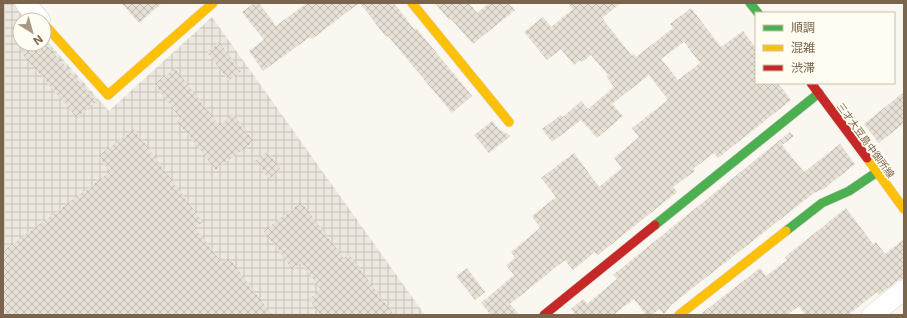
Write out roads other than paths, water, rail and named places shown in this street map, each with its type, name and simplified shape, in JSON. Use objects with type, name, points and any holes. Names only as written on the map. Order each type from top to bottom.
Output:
[{"type":"street","points":[[25,3],[33,12]]},
{"type":"street","points":[[52,33],[108,95],[213,3]]},
{"type":"street","points":[[412,3],[509,122]]},
{"type":"street","points":[[750,3],[757,12]]},
{"type":"street","name":"三才大豆島中御所線","points":[[812,84],[904,209]]},
{"type":"street","points":[[544,315],[819,93]]},
{"type":"street","points":[[679,315],[822,203],[849,191],[877,172]]},
{"type":"street","points":[[872,315],[904,290]]}]
